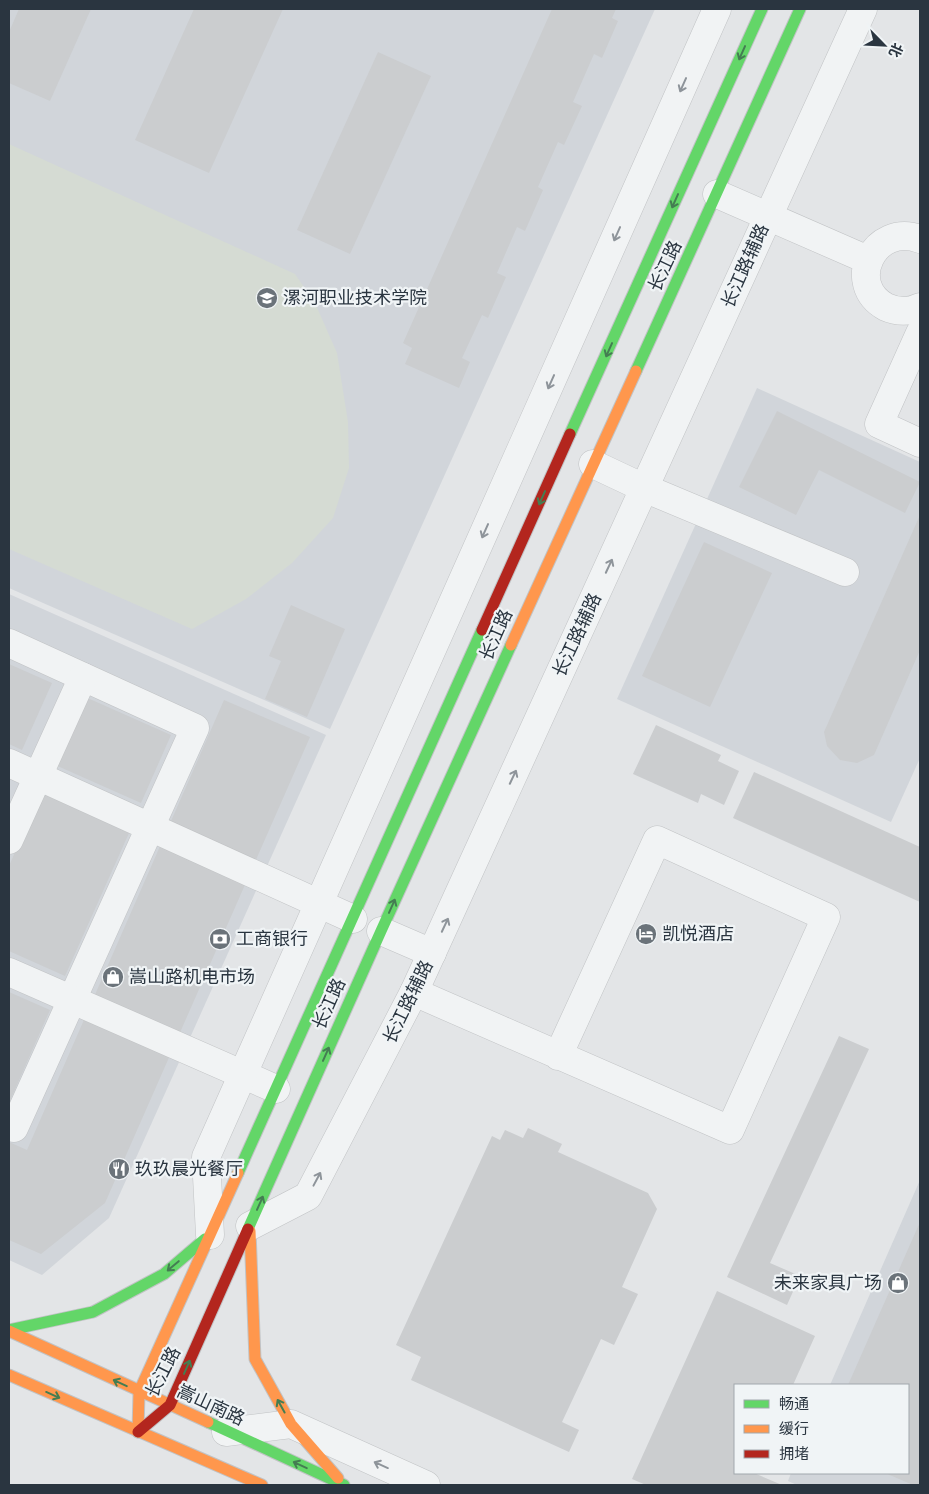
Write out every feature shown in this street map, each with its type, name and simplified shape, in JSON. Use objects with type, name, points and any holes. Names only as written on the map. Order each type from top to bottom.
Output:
[{"type":"main road","name":"长江路","points":[[138,1432],[140,1392],[762,9]]},
{"type":"main road","name":"长江路","points":[[138,1432],[170,1405],[381,931],[800,9]]},
{"type":"main road","points":[[250,1226],[255,1360],[291,1424],[344,1485]]},
{"type":"main road","points":[[9,1331],[93,1312],[164,1274],[210,1235]]},
{"type":"main road","name":"嵩山南路","points":[[9,1331],[344,1485]]},
{"type":"main road","points":[[9,1375],[262,1485]]},
{"type":"street","points":[[210,1235],[206,1156],[717,9]]},
{"type":"street","name":"长江路辅路","points":[[250,1226],[308,1196],[414,992],[863,9]]},
{"type":"street","points":[[717,194],[868,260]]},
{"type":"street","points":[[920,239],[911,236],[898,236],[886,240],[875,248],[868,260],[866,271],[867,284],[872,294],[881,304],[891,309],[903,311],[920,307]]},
{"type":"street","points":[[920,333],[879,424],[920,443]]},
{"type":"street","points":[[593,464],[644,488],[845,572]]},
{"type":"street","points":[[9,644],[195,728],[14,1128],[9,1125]]},
{"type":"street","points":[[9,840],[83,677]]},
{"type":"street","points":[[9,763],[353,919]]},
{"type":"street","points":[[414,992],[558,1056],[730,1130],[826,917],[657,840],[558,1056]]},
{"type":"street","points":[[381,931],[432,953]]},
{"type":"street","points":[[9,972],[276,1089]]},
{"type":"street","points":[[226,1432],[291,1424],[426,1485]]},
{"type":"street","points":[[215,1464],[233,1485]]},
{"type":"shaded area","name":"漯河职业技术学院","points":[[9,9],[655,9],[330,729],[9,588]]},
{"type":"shaded area","points":[[9,144],[295,274],[315,303],[337,353],[348,422],[349,468],[333,518],[292,563],[246,599],[192,629],[9,549]]},
{"type":"shaded area","points":[[757,388],[920,462],[920,758],[891,822],[617,699]]},
{"type":"shaded area","name":"嵩山路机电市场","points":[[9,594],[326,735],[109,1218],[42,1275],[9,1260]]},
{"type":"shaded area","name":"未来家具广场","points":[[920,1180],[920,1485],[797,1485],[788,1481],[791,1474],[909,1474],[909,1384],[830,1384]]},
{"type":"building","points":[[19,9],[91,9],[50,101],[9,83],[9,32]]},
{"type":"building","points":[[194,9],[283,9],[209,173],[135,140]]},
{"type":"building","points":[[552,9],[616,9],[612,18],[618,21],[602,58],[594,54],[573,102],[582,106],[564,145],[558,142],[538,187],[543,190],[525,231],[517,227],[497,273],[506,277],[488,318],[482,315],[462,358],[470,362],[459,388],[405,364],[412,348],[403,343]]},
{"type":"building","points":[[378,52],[431,76],[350,254],[297,230]]},
{"type":"building","points":[[777,411],[920,482],[905,513],[819,470],[796,515],[739,487]]},
{"type":"building","points":[[920,515],[920,650],[874,755],[857,763],[840,760],[827,746],[824,732]]},
{"type":"building","points":[[704,542],[772,573],[710,707],[642,676]]},
{"type":"building","points":[[291,605],[345,629],[307,717],[265,699],[281,661],[269,656]]},
{"type":"building","points":[[9,664],[52,683],[22,750],[9,744]]},
{"type":"building","points":[[83,696],[171,735],[141,803],[53,764]]},
{"type":"building","points":[[224,700],[310,737],[105,1203],[41,1254],[9,1240],[9,1142],[27,1150]]},
{"type":"building","points":[[656,725],[721,755],[718,761],[739,771],[724,805],[701,794],[698,803],[633,774]]},
{"type":"building","points":[[754,772],[920,847],[920,902],[733,818]]},
{"type":"building","points":[[41,793],[129,833],[65,976],[9,951],[9,866]]},
{"type":"building","points":[[9,992],[50,1010],[9,1103]]},
{"type":"building","points":[[839,1036],[869,1049],[770,1263],[800,1276],[787,1305],[727,1277]]},
{"type":"building","points":[[528,1128],[562,1144],[558,1152],[648,1193],[657,1209],[622,1287],[638,1294],[614,1345],[601,1339],[562,1422],[579,1430],[569,1452],[411,1380],[421,1357],[396,1345],[492,1136],[500,1140],[505,1130],[523,1138]]},
{"type":"building","points":[[920,1222],[920,1485],[913,1485],[887,1474],[909,1474],[909,1384],[848,1384]]},
{"type":"building","points":[[717,1291],[815,1336],[793,1384],[734,1384],[734,1474],[756,1474],[782,1485],[646,1485],[632,1479]]},
{"type":"traffic: fast","points":[[570,434],[762,9]]},
{"type":"traffic: fast","points":[[636,371],[800,9]]},
{"type":"traffic: fast","points":[[238,1173],[482,630]]},
{"type":"traffic: fast","points":[[248,1229],[511,645]]},
{"type":"traffic: fast","points":[[9,1330],[93,1312],[164,1274],[205,1239]]},
{"type":"traffic: fast","points":[[208,1422],[344,1485]]},
{"type":"traffic: slow","points":[[511,645],[636,371]]},
{"type":"traffic: slow","points":[[138,1432],[139,1392],[238,1173]]},
{"type":"traffic: slow","points":[[250,1231],[255,1359],[291,1424],[338,1478]]},
{"type":"traffic: slow","points":[[9,1331],[208,1422]]},
{"type":"traffic: slow","points":[[9,1375],[262,1485]]},
{"type":"traffic: jam","points":[[482,630],[570,434]]},
{"type":"traffic: jam","points":[[138,1432],[170,1405],[248,1229]]},
{"type":"place","name":"漯河职业技术学院","points":[[267,298]]},
{"type":"place","name":"凯悦酒店","points":[[646,934]]},
{"type":"place","name":"工商银行","points":[[220,939]]},
{"type":"place","name":"嵩山路机电市场","points":[[113,977]]},
{"type":"place","name":"玖玖晨光餐厅","points":[[119,1169]]},
{"type":"place","name":"未来家具广场","points":[[898,1283]]}]
